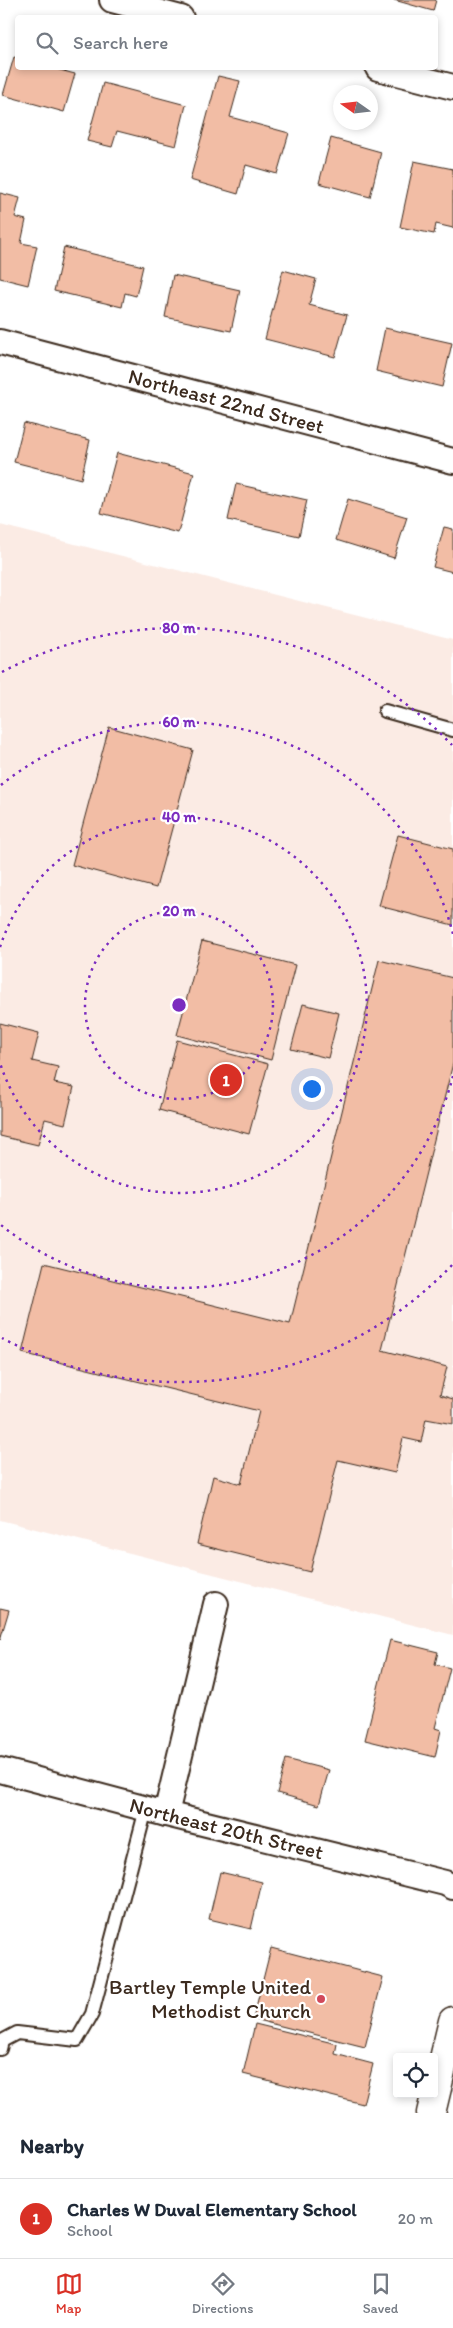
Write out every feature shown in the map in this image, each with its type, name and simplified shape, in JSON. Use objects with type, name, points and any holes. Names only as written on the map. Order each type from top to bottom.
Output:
[{"type":"street","points":[[112,0],[170,15]]},
{"type":"street","points":[[386,70],[453,87]]},
{"type":"street","name":"Northeast 22nd Street","points":[[0,342],[453,461]]},
{"type":"street","points":[[156,1812],[216,1604]]},
{"type":"street","name":"Northeast 20th Street","points":[[0,1770],[156,1812],[444,1883],[453,1887]]},
{"type":"street","points":[[431,2113],[446,2078],[453,2022]]},
{"type":"lane","points":[[385,711],[453,730]]},
{"type":"lane","points":[[0,2049],[2,2041],[17,2033],[77,2040],[92,2014],[156,1812]]},
{"type":"shaded area","points":[[0,525],[453,640],[453,1635],[0,1520]]},
{"type":"building","points":[[394,0],[436,0],[433,11]]},
{"type":"building","points":[[14,57],[15,70],[60,70],[75,74],[64,112],[3,95]]},
{"type":"building","points":[[218,76],[240,81],[230,117],[289,133],[277,174],[246,165],[238,194],[190,180]]},
{"type":"building","points":[[103,83],[186,105],[176,146],[117,131],[112,147],[87,141]]},
{"type":"building","points":[[331,138],[381,152],[370,197],[319,183]]},
{"type":"building","points":[[414,161],[453,169],[453,228],[436,224],[434,234],[400,227]]},
{"type":"building","points":[[0,193],[20,198],[15,217],[26,220],[21,243],[37,246],[28,285],[0,278]]},
{"type":"building","points":[[64,247],[143,266],[136,296],[125,293],[122,307],[54,291]]},
{"type":"building","points":[[283,270],[316,279],[309,305],[347,315],[335,357],[265,339]]},
{"type":"building","points":[[173,275],[240,290],[231,331],[165,317]]},
{"type":"building","points":[[385,328],[452,343],[442,387],[376,371]]},
{"type":"building","points":[[24,423],[90,440],[81,479],[14,462]]},
{"type":"building","points":[[117,453],[194,473],[178,533],[101,513]]},
{"type":"building","points":[[236,484],[307,500],[299,536],[228,520]]},
{"type":"building","points":[[348,499],[407,517],[394,558],[336,540]]},
{"type":"building","points":[[444,527],[453,529],[453,572],[433,567]]},
{"type":"building","points":[[109,727],[193,750],[156,888],[72,865]]},
{"type":"building","points":[[398,835],[453,849],[453,925],[379,906]]},
{"type":"building","points":[[202,941],[295,965],[271,1060],[177,1035]]},
{"type":"building","points":[[379,960],[453,978],[453,1063],[382,1350],[447,1367],[440,1395],[453,1399],[453,1424],[426,1419],[421,1442],[403,1438],[395,1473],[338,1460],[310,1572],[197,1544],[213,1476],[241,1484],[259,1411],[22,1353],[44,1263],[290,1324]]},
{"type":"building","points":[[303,1004],[339,1013],[328,1058],[291,1049]]},
{"type":"building","points":[[0,1023],[39,1033],[32,1061],[58,1067],[54,1083],[74,1087],[65,1124],[45,1119],[38,1145],[0,1136]]},
{"type":"building","points":[[177,1040],[268,1064],[249,1134],[159,1110]]},
{"type":"building","points":[[0,1608],[9,1610],[0,1640]]},
{"type":"building","points":[[390,1640],[438,1652],[435,1664],[450,1668],[435,1728],[441,1730],[435,1757],[365,1740]]},
{"type":"building","points":[[286,1759],[329,1770],[319,1805],[277,1793]]},
{"type":"building","points":[[220,1872],[262,1882],[251,1929],[209,1919]]},
{"type":"building","points":[[271,1948],[383,1977],[365,2047],[253,2019]]},
{"type":"building","points":[[255,2024],[337,2044],[335,2054],[373,2064],[363,2104],[243,2074]]},
{"type":"place","name":"Charles W Duval Elementary School","points":[[226,1080]]},
{"type":"place","name":"Bartley Temple United Methodist Church","points":[[321,1999]]}]
